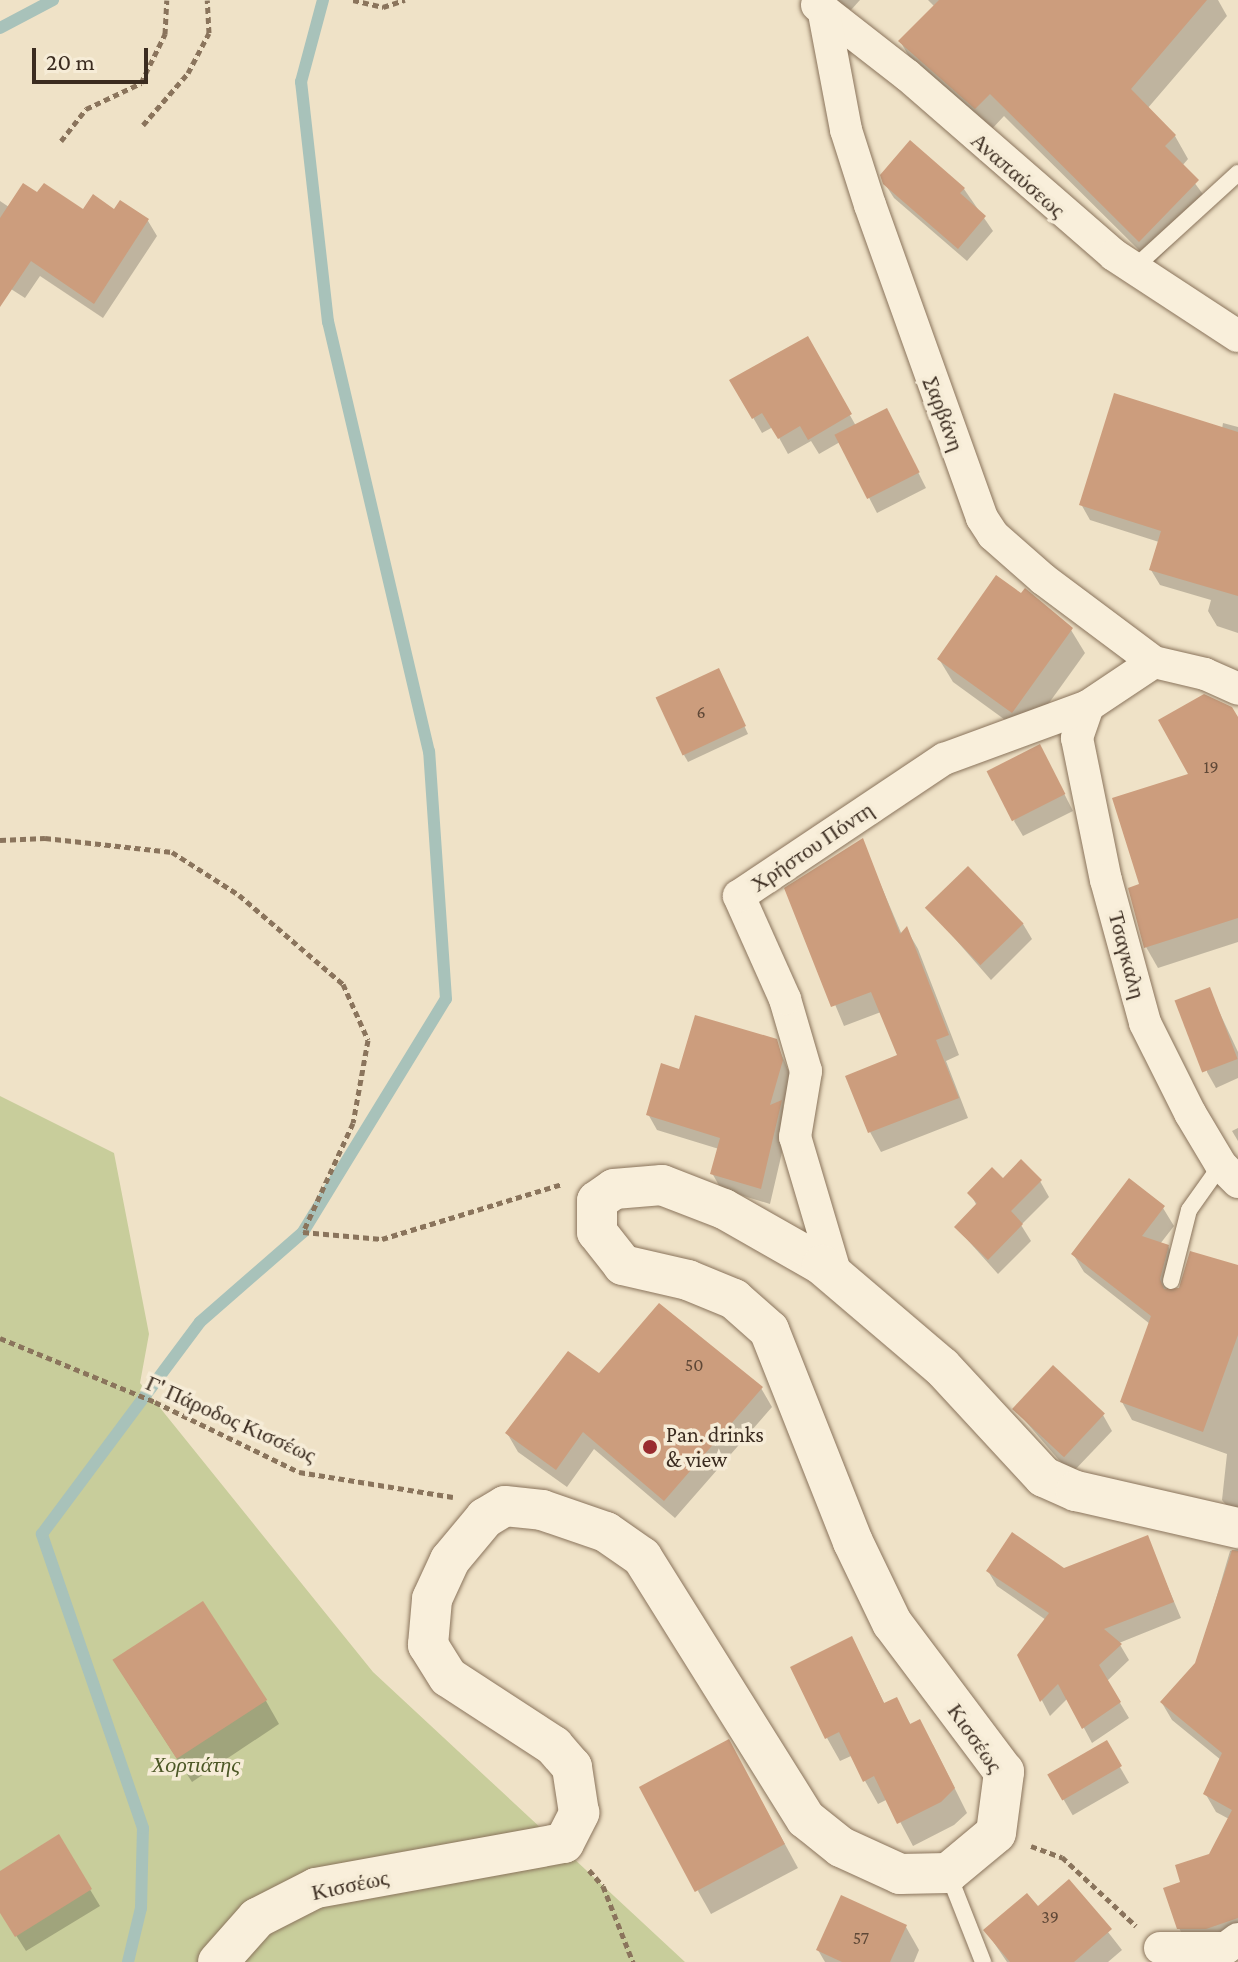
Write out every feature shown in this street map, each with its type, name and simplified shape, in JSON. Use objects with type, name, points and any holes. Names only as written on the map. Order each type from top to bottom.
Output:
[{"type":"street","name":"Αναπαύσεως","points":[[816,4],[907,75],[1055,209],[1134,268],[1238,336]]},
{"type":"street","name":"Σαρβάνη","points":[[816,4],[851,145],[982,518],[993,535],[1043,579],[1154,662],[1205,674],[1238,689]]},
{"type":"street","name":"Χρήστου Πόντη","points":[[836,1275],[795,1137],[806,1071],[785,999],[739,896],[944,759],[1088,706],[1154,662]]},
{"type":"street","name":"Τσαγκαλη","points":[[1088,706],[1077,738],[1106,880],[1145,1023],[1230,1174]]},
{"type":"street","points":[[597,1201],[614,1189],[662,1185],[724,1209],[836,1275],[942,1367],[1044,1477],[1076,1491],[1238,1528]]},
{"type":"street","name":"Κισσέως","points":[[597,1201],[597,1232],[623,1265],[688,1280],[734,1299],[769,1330],[853,1542],[892,1623],[1004,1772],[996,1833]]},
{"type":"street","points":[[564,1843],[579,1813],[572,1767],[554,1746],[448,1677],[428,1645],[432,1599],[450,1560],[485,1518],[505,1506],[542,1510],[606,1532],[642,1557],[806,1819],[841,1847],[900,1874],[948,1873],[996,1833]]},
{"type":"street","name":"Κισσέως","points":[[218,1962],[257,1918],[316,1888],[564,1843]]},
{"type":"street","points":[[1160,1948],[1226,1948],[1238,1939]]},
{"type":"lane","points":[[1134,268],[1238,173]]},
{"type":"lane","points":[[1171,1281],[1189,1210],[1230,1174]]},
{"type":"lane","points":[[948,1873],[983,1962]]},
{"type":"path","points":[[61,141],[86,109],[141,83],[165,34],[167,0]]},
{"type":"path","points":[[143,125],[195,59],[209,33],[207,0]]},
{"type":"path","points":[[353,0],[383,7],[405,0]]},
{"type":"path","points":[[0,840],[45,838],[172,852],[239,895],[343,984],[368,1040],[353,1123],[303,1232],[382,1239],[581,1178],[597,1201]]},
{"type":"path","name":"Γ' Πάροδος Κισσέως","points":[[0,1338],[155,1402],[299,1472],[505,1506]]},
{"type":"path","points":[[996,1833],[1062,1857],[1160,1948]]},
{"type":"path","points":[[564,1843],[603,1886],[633,1962]]},
{"type":"green space","name":"Χορτιάτης","points":[[0,1096],[114,1153],[149,1334],[140,1383],[373,1672],[685,1962],[0,1962]]},
{"type":"building","points":[[939,0],[1207,0],[1131,89],[1176,135],[1165,146],[1199,180],[1139,242],[990,94],[975,109],[898,41]]},
{"type":"building","points":[[910,140],[965,188],[960,193],[986,216],[958,249],[883,184],[880,175]]},
{"type":"building","points":[[23,183],[37,192],[44,183],[83,209],[93,194],[114,209],[120,200],[149,219],[94,304],[31,261],[0,307],[0,218]]},
{"type":"building","points":[[808,336],[852,414],[808,440],[800,426],[778,439],[762,413],[752,419],[729,380]]},
{"type":"building","points":[[1114,393],[1238,432],[1238,596],[1149,570],[1161,531],[1079,505]]},
{"type":"building","points":[[887,408],[920,472],[867,499],[834,435]]},
{"type":"building","points":[[996,575],[1021,593],[1025,588],[1073,628],[1012,713],[937,659]]},
{"type":"building","points":[[719,668],[746,726],[683,756],[656,698]]},
{"type":"building","points":[[1204,694],[1232,707],[1238,717],[1238,918],[1144,948],[1128,888],[1139,884],[1112,798],[1188,774],[1158,720]]},
{"type":"building","points":[[1040,744],[1065,794],[1012,821],[987,771]]},
{"type":"building","points":[[863,838],[900,934],[907,926],[949,1035],[936,1040],[959,1098],[868,1133],[845,1076],[897,1055],[871,992],[831,1007],[784,888]]},
{"type":"building","points":[[968,866],[1024,924],[980,965],[925,908]]},
{"type":"building","points":[[1210,987],[1238,1059],[1202,1073],[1175,1001]]},
{"type":"building","points":[[695,1015],[777,1039],[783,1060],[770,1105],[782,1100],[761,1189],[710,1174],[720,1138],[646,1115],[661,1063],[679,1069]]},
{"type":"building","points":[[1021,1159],[1042,1180],[1011,1211],[1023,1224],[988,1260],[954,1227],[977,1203],[967,1193],[992,1167],[1003,1178]]},
{"type":"building","points":[[1129,1178],[1165,1206],[1142,1236],[1169,1245],[1160,1279],[1164,1289],[1179,1288],[1190,1251],[1238,1265],[1238,1335],[1203,1432],[1120,1402],[1151,1316],[1071,1254]]},
{"type":"building","points":[[659,1303],[763,1387],[664,1501],[583,1432],[556,1470],[505,1433],[568,1351],[599,1373]]},
{"type":"building","points":[[1053,1365],[1105,1413],[1064,1457],[1012,1409]]},
{"type":"building","points":[[1012,1532],[1064,1568],[1148,1535],[1174,1602],[1104,1629],[1122,1644],[1099,1665],[1121,1702],[1082,1729],[1058,1684],[1040,1702],[1017,1655],[1049,1613],[986,1571]]},
{"type":"building","points":[[1232,1550],[1238,1551],[1238,1918],[1206,1929],[1177,1929],[1163,1888],[1180,1882],[1175,1865],[1209,1854],[1232,1810],[1203,1794],[1222,1753],[1160,1702],[1195,1663]]},
{"type":"building","points":[[203,1601],[267,1700],[177,1759],[112,1660]]},
{"type":"building","points":[[852,1636],[884,1703],[897,1697],[910,1724],[920,1719],[955,1788],[941,1802],[897,1824],[874,1776],[863,1782],[839,1732],[825,1739],[790,1667]]},
{"type":"building","points":[[729,1739],[785,1844],[695,1892],[639,1787]]},
{"type":"building","points":[[1107,1740],[1122,1766],[1062,1800],[1047,1774]]},
{"type":"building","points":[[59,1834],[92,1889],[15,1937],[0,1913],[0,1871]]},
{"type":"building","points":[[1069,1879],[1112,1929],[1074,1962],[1010,1962],[983,1930],[1027,1893],[1038,1906]]},
{"type":"building","points":[[841,1895],[907,1925],[890,1962],[842,1962],[816,1950]]},
{"type":"waterway","points":[[0,28],[53,0]]},
{"type":"waterway","points":[[128,1962],[141,1908],[143,1828],[42,1534],[200,1322],[303,1232],[446,999],[429,752],[328,322],[301,82],[323,0]]},
{"type":"place","name":"Pan. drinks & view","points":[[650,1447]]}]
